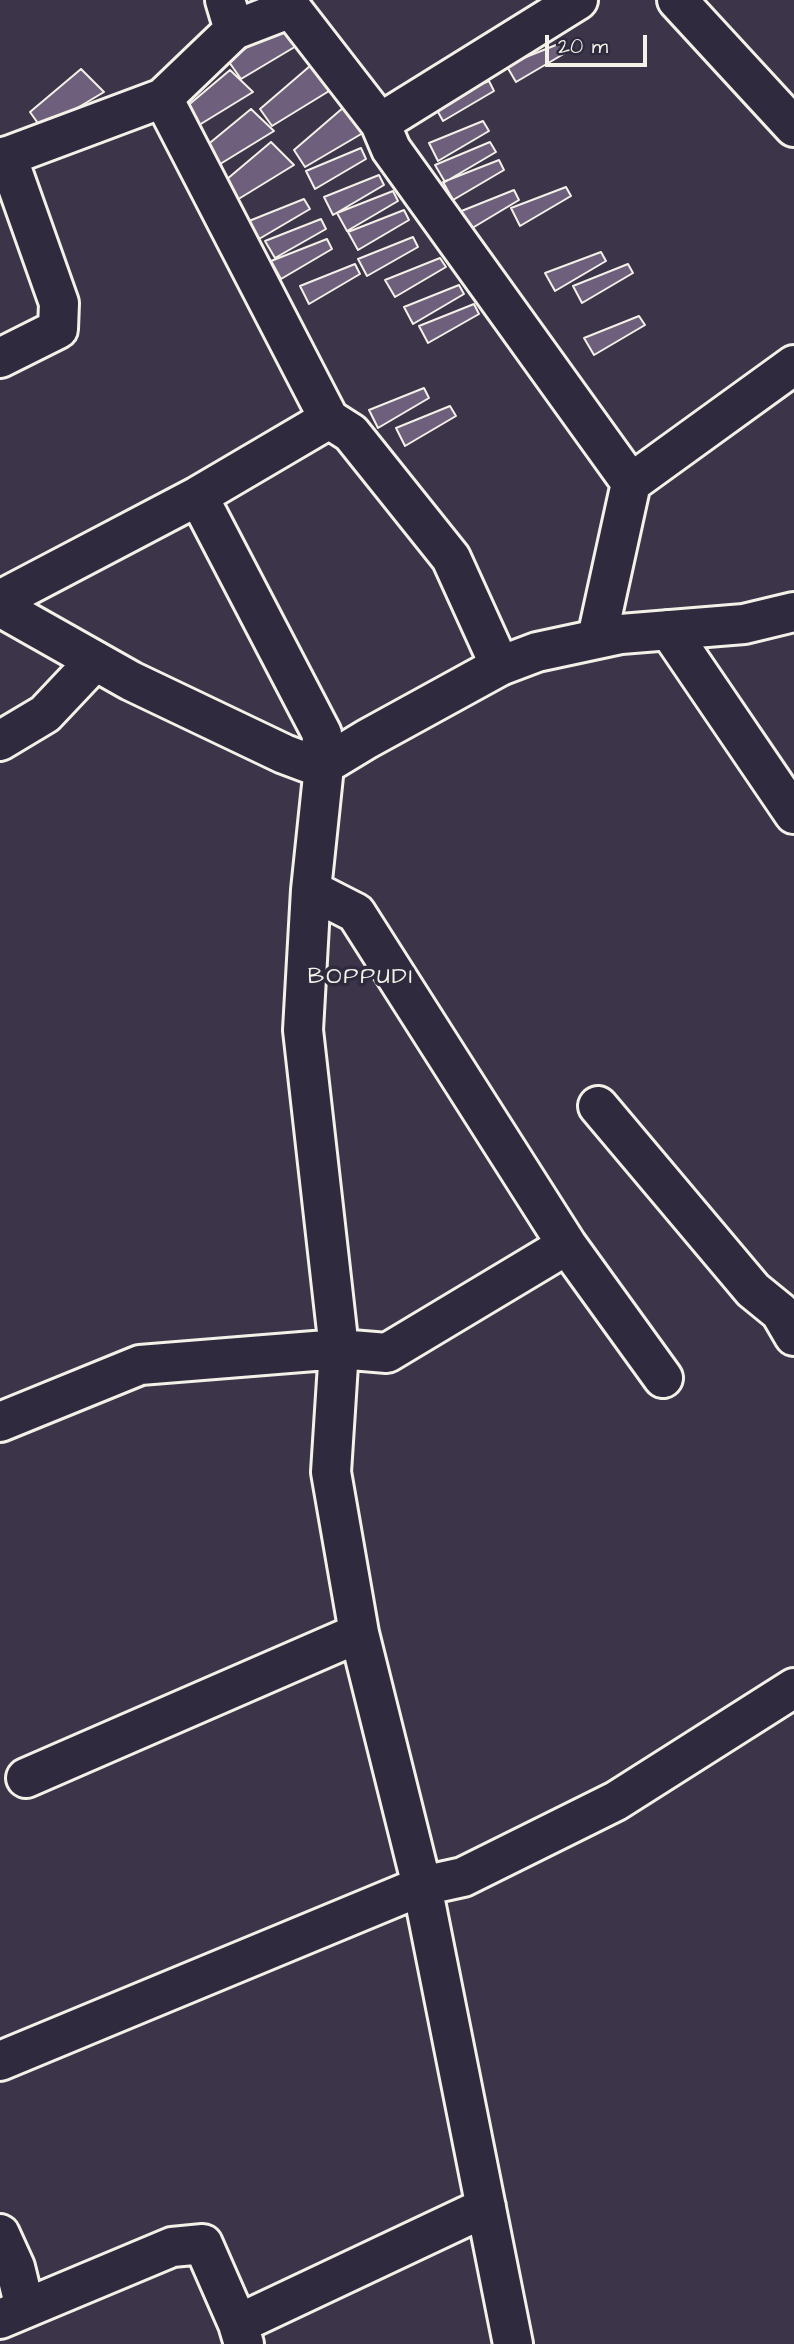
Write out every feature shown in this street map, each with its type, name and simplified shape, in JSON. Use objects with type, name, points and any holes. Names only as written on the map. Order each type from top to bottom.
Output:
[{"type":"street","points":[[380,123],[578,0]]},
{"type":"street","points":[[677,0],[794,127]]},
{"type":"street","points":[[0,358],[58,329],[59,303],[4,157],[163,99],[229,15],[289,4],[380,123],[391,149],[631,483]]},
{"type":"street","points":[[163,99],[328,419],[351,433],[451,558],[500,666]]},
{"type":"street","points":[[597,638],[631,483],[794,365]]},
{"type":"street","points":[[0,600],[198,496],[328,419]]},
{"type":"street","points":[[198,496],[322,734],[323,776],[311,890],[303,1030],[339,1349],[331,1472],[359,1633],[422,1886],[513,2344]]},
{"type":"street","points":[[0,607],[131,681],[284,754],[308,763],[321,764],[500,666],[537,652],[597,638],[744,624],[794,612]]},
{"type":"street","points":[[668,630],[794,814]]},
{"type":"street","points":[[0,741],[46,715],[95,661]]},
{"type":"street","points":[[311,890],[356,913],[567,1245],[663,1378]]},
{"type":"street","points":[[598,1106],[752,1290],[780,1312],[794,1336]]},
{"type":"street","points":[[0,1422],[140,1365],[339,1349],[387,1353],[567,1245]]},
{"type":"street","points":[[26,1778],[359,1633]]},
{"type":"street","points":[[0,2061],[422,1886],[463,1877],[616,1801],[794,1688]]},
{"type":"street","points":[[0,2234],[15,2267],[12,2314],[172,2247],[202,2244],[241,2334],[486,2207]]},
{"type":"building","points":[[280,19],[303,42],[241,79],[229,62]]},
{"type":"building","points":[[561,43],[567,52],[516,82],[506,65]]},
{"type":"building","points":[[310,66],[334,88],[272,126],[260,109]]},
{"type":"building","points":[[81,69],[104,92],[42,129],[30,112]]},
{"type":"building","points":[[230,70],[253,92],[191,130],[179,113]]},
{"type":"building","points":[[489,81],[494,91],[443,121],[433,103]]},
{"type":"building","points":[[344,107],[368,130],[305,167],[294,150]]},
{"type":"building","points":[[251,109],[274,131],[212,169],[200,151]]},
{"type":"building","points":[[483,121],[489,131],[438,161],[429,143]]},
{"type":"building","points":[[271,142],[294,165],[232,203],[220,185]]},
{"type":"building","points":[[490,142],[496,152],[445,182],[435,165]]},
{"type":"building","points":[[361,148],[366,159],[315,189],[306,171]]},
{"type":"building","points":[[499,160],[504,170],[453,200],[443,182]]},
{"type":"building","points":[[379,175],[384,185],[333,215],[324,197]]},
{"type":"building","points":[[566,187],[571,196],[520,226],[511,208]]},
{"type":"building","points":[[514,190],[519,200],[469,230],[459,212]]},
{"type":"building","points":[[393,191],[398,201],[347,231],[337,213]]},
{"type":"building","points":[[304,199],[310,209],[259,239],[249,221]]},
{"type":"building","points":[[404,210],[409,220],[358,250],[348,232]]},
{"type":"building","points":[[321,219],[326,229],[275,258],[265,241]]},
{"type":"building","points":[[413,237],[418,247],[367,276],[358,259]]},
{"type":"building","points":[[327,239],[332,249],[281,279],[271,261]]},
{"type":"building","points":[[601,252],[606,261],[555,291],[545,273]]},
{"type":"building","points":[[440,258],[446,267],[395,297],[385,280]]},
{"type":"building","points":[[355,264],[360,274],[309,304],[300,286]]},
{"type":"building","points":[[628,264],[633,273],[582,303],[573,286]]},
{"type":"building","points":[[459,285],[464,294],[413,324],[404,307]]},
{"type":"building","points":[[474,304],[479,314],[428,343],[419,326]]},
{"type":"building","points":[[639,316],[645,325],[594,355],[584,338]]},
{"type":"building","points":[[424,388],[429,398],[378,428],[369,410]]},
{"type":"building","points":[[450,406],[456,416],[405,446],[396,428]]},
{"type":"district","name":"BOPPUDI","points":[[361,978]]}]
